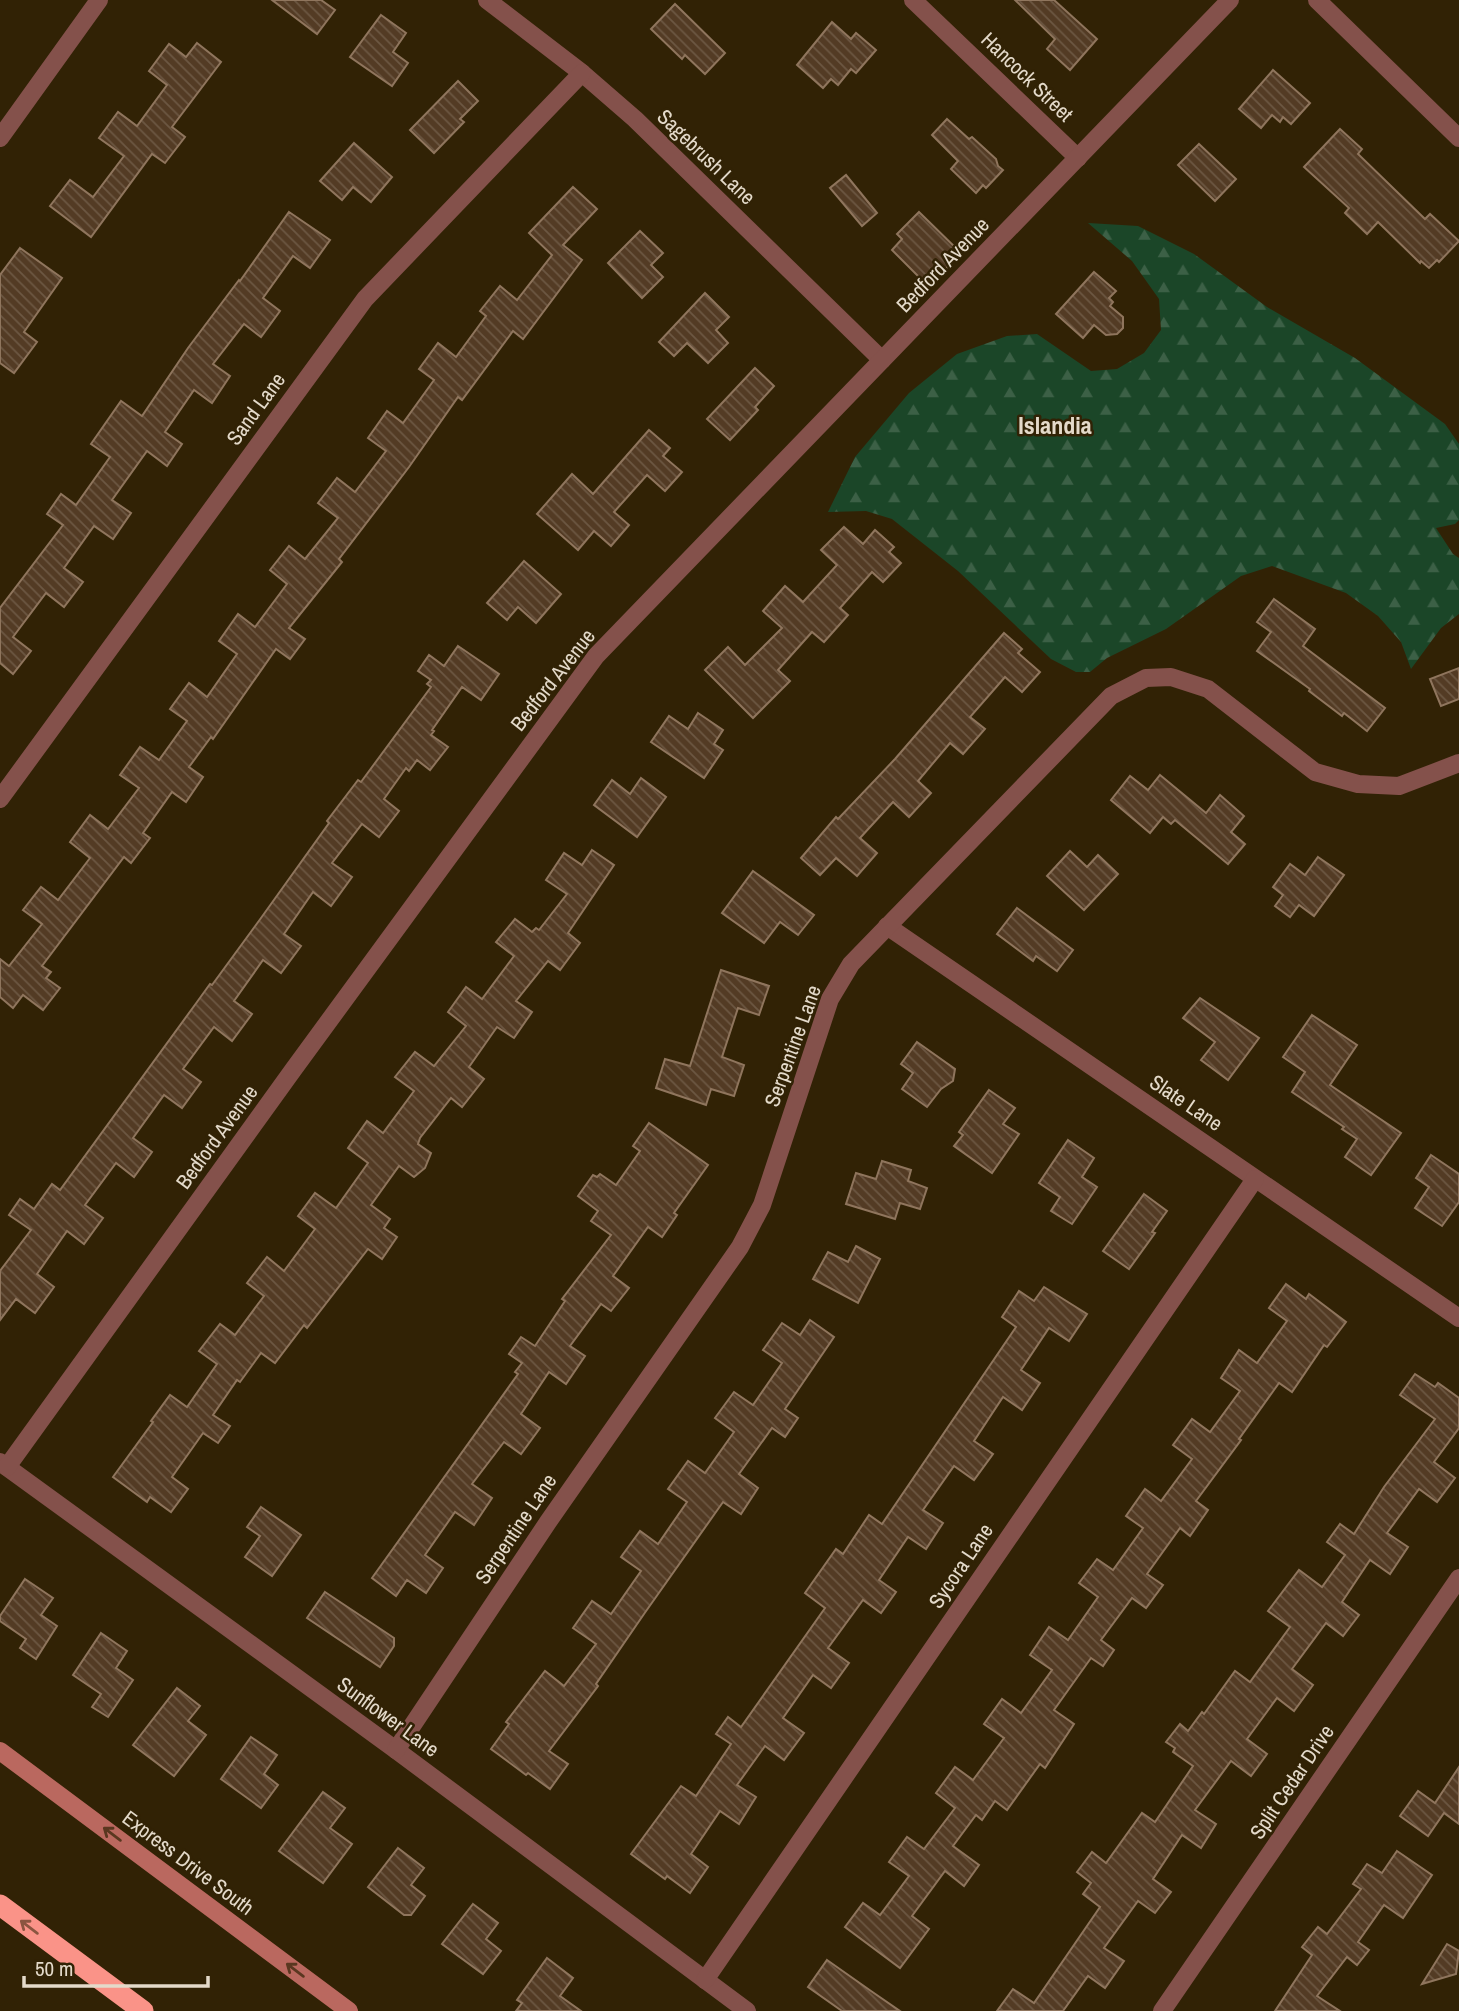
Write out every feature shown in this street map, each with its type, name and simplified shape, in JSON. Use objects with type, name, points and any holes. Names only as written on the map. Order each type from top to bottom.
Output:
[{"type":"highway","points":[[0,1905],[143,2011]]},
{"type":"main road","name":"Express Drive South","points":[[0,1751],[349,2011]]},
{"type":"street","points":[[0,138],[99,0]]},
{"type":"street","name":"Sagebrush Lane","points":[[487,0],[582,73],[635,119],[882,360]]},
{"type":"street","name":"Hancock Street","points":[[913,0],[1078,158]]},
{"type":"street","name":"Bedford Avenue","points":[[3,1464],[596,656],[1230,0]]},
{"type":"street","points":[[1317,0],[1459,138]]},
{"type":"street","name":"Sand Lane","points":[[0,799],[365,299],[582,73]]},
{"type":"street","name":"Serpentine Lane","points":[[396,1750],[548,1522],[740,1247],[762,1205],[830,999],[852,964],[1111,696],[1146,678],[1171,677],[1208,689],[1315,772],[1358,784],[1399,786],[1459,763]]},
{"type":"street","name":"Slate Lane","points":[[887,926],[1459,1318]]},
{"type":"street","name":"Sycora Lane","points":[[705,1980],[1255,1178]]},
{"type":"street","name":"Sunflower Lane","points":[[3,1464],[396,1750],[747,2011]]},
{"type":"street","name":"Split Cedar Drive","points":[[1162,2011],[1459,1578]]},
{"type":"green space","points":[[1088,223],[1138,226],[1194,254],[1267,307],[1355,358],[1445,424],[1459,444],[1459,520],[1455,524],[1436,528],[1453,554],[1459,558],[1459,614],[1441,628],[1411,669],[1401,642],[1378,616],[1346,593],[1272,566],[1241,576],[1166,629],[1107,658],[1090,672],[1076,672],[1051,659],[958,571],[892,519],[866,511],[828,512],[855,457],[909,393],[957,354],[1007,336],[1037,334],[1091,371],[1117,369],[1144,353],[1161,330],[1159,299],[1132,261]]},
{"type":"building","points":[[272,0],[321,0],[335,10],[317,34]]},
{"type":"building","points":[[1015,0],[1054,0],[1097,39],[1070,70],[1047,49],[1055,39]]},
{"type":"building","points":[[675,4],[725,53],[705,74],[685,55],[682,59],[651,29]]},
{"type":"building","points":[[381,15],[406,33],[393,52],[408,63],[392,86],[350,57]]},
{"type":"building","points":[[832,22],[851,39],[856,33],[876,50],[856,73],[851,69],[838,85],[831,79],[823,88],[797,65]]},
{"type":"building","points":[[197,43],[221,62],[172,127],[185,137],[165,163],[152,154],[91,237],[50,206],[70,180],[93,197],[124,156],[99,138],[118,112],[137,126],[167,85],[149,71],[169,44],[186,57]]},
{"type":"building","points":[[1273,70],[1310,103],[1291,124],[1283,117],[1280,122],[1272,115],[1261,128],[1239,109]]},
{"type":"building","points":[[458,81],[478,101],[460,119],[464,122],[434,153],[410,130]]},
{"type":"building","points":[[947,119],[969,139],[972,137],[996,159],[1003,170],[986,188],[983,185],[976,193],[951,169],[958,161],[932,135]]},
{"type":"building","points":[[1340,129],[1362,149],[1358,154],[1425,219],[1430,214],[1459,241],[1439,262],[1437,260],[1429,268],[1421,261],[1420,263],[1378,222],[1367,234],[1345,213],[1349,208],[1304,167]]},
{"type":"building","points":[[354,143],[392,177],[371,202],[353,187],[342,200],[320,181]]},
{"type":"building","points":[[1199,144],[1236,179],[1215,201],[1178,165]]},
{"type":"building","points":[[846,175],[877,213],[862,226],[830,188]]},
{"type":"building","points":[[573,187],[597,209],[563,245],[582,260],[523,339],[513,331],[462,400],[458,397],[339,559],[342,562],[289,628],[305,639],[290,659],[276,649],[213,739],[211,737],[189,767],[203,777],[186,802],[172,792],[143,833],[150,838],[131,863],[124,857],[42,966],[51,972],[46,978],[60,988],[43,1010],[23,995],[13,1008],[0,997],[0,959],[9,966],[42,924],[23,910],[41,887],[58,900],[90,858],[70,842],[90,815],[108,829],[139,788],[120,775],[140,747],[159,760],[187,721],[170,709],[189,683],[207,697],[237,654],[219,641],[238,614],[255,627],[287,584],[270,570],[289,546],[305,559],[338,518],[318,503],[337,478],[355,492],[386,451],[368,438],[387,411],[403,423],[434,380],[419,369],[438,343],[456,357],[486,316],[480,311],[500,286],[517,300],[552,255],[529,233]]},
{"type":"building","points":[[289,212],[330,240],[310,268],[293,256],[263,298],[280,311],[261,337],[244,324],[213,364],[230,376],[212,403],[194,390],[165,432],[182,444],[167,466],[147,451],[112,500],[131,513],[113,539],[94,526],[64,568],[83,582],[64,607],[46,593],[13,637],[31,651],[13,674],[0,663],[0,608],[63,525],[47,514],[61,494],[76,505],[110,457],[91,444],[121,401],[142,416],[188,348]]},
{"type":"building","points":[[919,212],[961,253],[935,280],[932,277],[926,284],[892,250],[902,239],[897,234]]},
{"type":"building","points":[[640,231],[663,253],[651,265],[663,277],[642,298],[608,263]]},
{"type":"building","points":[[20,248],[62,278],[24,332],[37,342],[14,373],[0,363],[0,275]]},
{"type":"building","points":[[1094,272],[1116,291],[1109,298],[1113,302],[1110,306],[1123,317],[1123,328],[1117,334],[1106,335],[1094,325],[1083,338],[1056,314]]},
{"type":"building","points":[[705,293],[729,317],[716,330],[728,343],[708,363],[687,343],[674,356],[659,342]]},
{"type":"building","points":[[755,368],[774,386],[755,407],[758,410],[730,440],[707,419]]},
{"type":"building","points":[[649,430],[670,448],[663,456],[682,472],[665,491],[647,475],[614,512],[629,525],[611,546],[594,531],[578,550],[537,514],[572,474],[593,494]]},
{"type":"building","points":[[844,527],[863,544],[875,530],[894,547],[889,552],[901,563],[883,582],[872,572],[840,608],[848,615],[824,642],[812,632],[778,670],[790,681],[753,718],[705,670],[728,647],[745,665],[782,628],[763,611],[785,586],[803,602],[837,565],[821,550]]},
{"type":"building","points":[[524,561],[561,594],[536,623],[518,607],[507,620],[487,603]]},
{"type":"building","points":[[1274,599],[1315,629],[1303,646],[1385,708],[1367,731],[1344,713],[1342,716],[1257,651],[1271,632],[1257,622]]},
{"type":"building","points":[[1004,633],[1022,649],[1018,653],[1040,672],[1022,692],[1005,677],[970,717],[985,729],[963,754],[950,743],[918,781],[931,793],[909,817],[893,802],[860,838],[877,853],[857,876],[836,858],[820,875],[801,858],[836,817],[838,819],[895,759]]},
{"type":"building","points":[[458,646],[499,674],[481,700],[462,687],[432,730],[434,731],[431,735],[448,747],[430,770],[417,760],[409,771],[406,768],[384,799],[399,811],[379,837],[362,824],[332,863],[352,877],[331,906],[313,892],[284,934],[301,946],[281,973],[263,960],[234,1001],[252,1014],[232,1041],[214,1027],[183,1069],[201,1082],[182,1108],[164,1095],[133,1138],[152,1152],[134,1177],[116,1163],[85,1205],[103,1218],[84,1244],[67,1231],[37,1274],[54,1287],[35,1313],[16,1299],[0,1320],[0,1271],[31,1230],[9,1215],[20,1199],[34,1209],[52,1184],[60,1190],[261,918],[329,823],[327,821],[358,780],[361,782],[431,687],[427,684],[431,680],[418,671],[429,655],[444,666]]},
{"type":"building","points":[[1459,668],[1459,699],[1441,706],[1430,679]]},
{"type":"building","points":[[698,713],[723,730],[714,744],[723,750],[704,778],[651,742],[669,716],[688,729]]},
{"type":"building","points":[[1160,775],[1206,813],[1220,795],[1244,816],[1231,832],[1245,844],[1228,864],[1175,820],[1171,824],[1163,817],[1150,833],[1111,800],[1130,776],[1148,790]]},
{"type":"building","points":[[641,778],[666,797],[637,837],[594,805],[612,780],[630,794]]},
{"type":"building","points":[[592,850],[614,865],[568,933],[580,943],[560,970],[548,961],[516,1001],[532,1012],[514,1038],[497,1027],[469,1067],[484,1079],[462,1107],[451,1098],[420,1138],[418,1144],[431,1153],[425,1168],[414,1177],[399,1166],[371,1205],[390,1219],[384,1228],[397,1237],[382,1259],[368,1249],[307,1328],[304,1325],[275,1363],[261,1353],[240,1382],[237,1380],[213,1415],[230,1426],[218,1443],[203,1433],[172,1477],[188,1489],[171,1512],[150,1497],[147,1502],[113,1477],[153,1422],[151,1421],[170,1395],[187,1407],[217,1364],[199,1351],[220,1324],[235,1335],[264,1296],[247,1283],[267,1257],[284,1271],[315,1229],[298,1216],[315,1193],[336,1208],[368,1163],[348,1148],[367,1121],[383,1133],[414,1091],[395,1077],[415,1052],[434,1066],[466,1026],[448,1012],[466,987],[482,999],[514,956],[496,942],[515,919],[532,932],[536,928],[539,930],[567,894],[546,880],[564,853],[582,865]]},
{"type":"building","points":[[1070,851],[1087,867],[1098,855],[1118,874],[1084,910],[1047,876]]},
{"type":"building","points":[[1318,857],[1344,875],[1314,916],[1299,905],[1290,917],[1275,906],[1283,895],[1273,887],[1290,864],[1305,875]]},
{"type":"building","points":[[753,871],[814,915],[798,935],[780,922],[764,943],[722,913]]},
{"type":"building","points":[[1017,908],[1073,950],[1057,971],[1036,956],[1033,961],[997,934]]},
{"type":"building","points":[[721,970],[769,986],[759,1015],[738,1008],[722,1057],[744,1065],[734,1096],[711,1089],[706,1105],[656,1088],[665,1059],[690,1066]]},
{"type":"building","points":[[1200,998],[1259,1038],[1228,1080],[1201,1060],[1215,1042],[1183,1018]]},
{"type":"building","points":[[1312,1015],[1357,1045],[1330,1085],[1401,1133],[1371,1175],[1345,1157],[1357,1139],[1342,1129],[1344,1127],[1292,1092],[1305,1072],[1283,1057]]},
{"type":"building","points":[[917,1042],[955,1069],[953,1081],[941,1089],[927,1107],[902,1089],[913,1073],[901,1064]]},
{"type":"building","points":[[989,1090],[1015,1108],[1003,1124],[1019,1134],[992,1173],[954,1146],[963,1135],[959,1132]]},
{"type":"building","points":[[649,1123],[708,1165],[674,1213],[677,1215],[662,1237],[648,1227],[613,1276],[629,1288],[611,1311],[601,1304],[570,1346],[585,1356],[566,1384],[549,1372],[521,1414],[540,1428],[521,1454],[504,1442],[472,1484],[492,1498],[474,1525],[455,1512],[425,1555],[443,1568],[426,1593],[407,1580],[396,1596],[372,1578],[518,1374],[515,1372],[522,1363],[509,1354],[521,1337],[535,1346],[565,1301],[562,1299],[611,1235],[591,1221],[598,1211],[578,1196],[593,1175],[597,1177],[600,1174],[616,1185],[640,1151],[633,1146]]},
{"type":"building","points":[[1068,1140],[1094,1158],[1082,1177],[1097,1187],[1072,1224],[1051,1211],[1060,1197],[1039,1183]]},
{"type":"building","points":[[1431,1155],[1459,1174],[1459,1202],[1442,1226],[1415,1208],[1429,1187],[1416,1178]]},
{"type":"building","points":[[882,1161],[911,1170],[908,1181],[927,1188],[920,1209],[900,1203],[895,1219],[846,1204],[856,1173],[876,1179]]},
{"type":"building","points":[[1144,1194],[1167,1211],[1129,1269],[1103,1251]]},
{"type":"building","points":[[856,1246],[880,1259],[858,1303],[813,1279],[828,1252],[848,1262]]},
{"type":"building","points":[[1286,1284],[1306,1299],[1309,1294],[1346,1322],[1327,1347],[1324,1345],[1292,1392],[1279,1383],[1239,1439],[1241,1440],[1196,1501],[1208,1510],[1190,1536],[1180,1528],[1147,1574],[1163,1585],[1146,1608],[1132,1598],[1101,1640],[1114,1650],[1103,1666],[1091,1658],[1054,1710],[1074,1724],[1045,1768],[1040,1764],[1007,1810],[995,1801],[982,1820],[976,1815],[953,1846],[979,1865],[964,1886],[945,1871],[912,1916],[929,1929],[900,1968],[845,1927],[863,1903],[880,1915],[909,1876],[889,1862],[907,1837],[924,1849],[955,1808],[936,1793],[955,1767],[973,1780],[1004,1738],[984,1724],[1002,1699],[1021,1713],[1052,1670],[1030,1655],[1049,1627],[1068,1640],[1098,1597],[1079,1583],[1097,1559],[1113,1570],[1143,1528],[1126,1516],[1145,1489],[1161,1501],[1192,1459],[1173,1445],[1192,1419],[1210,1432],[1240,1391],[1221,1378],[1239,1350],[1257,1363],[1287,1321],[1269,1308]]},
{"type":"building","points":[[1044,1287],[1087,1314],[1069,1341],[1049,1328],[1021,1370],[1040,1383],[1022,1410],[1003,1397],[974,1441],[993,1454],[974,1480],[954,1466],[923,1510],[943,1523],[926,1549],[908,1537],[879,1580],[896,1592],[881,1613],[863,1600],[828,1648],[849,1663],[831,1688],[813,1675],[783,1718],[804,1733],[784,1760],[765,1746],[737,1785],[756,1797],[739,1824],[720,1811],[691,1854],[708,1867],[690,1893],[667,1876],[665,1879],[631,1854],[681,1786],[696,1796],[731,1744],[716,1734],[728,1717],[741,1727],[825,1608],[805,1593],[836,1549],[843,1554],[869,1515],[882,1524],[1016,1327],[1002,1317],[1019,1291],[1034,1301]]},
{"type":"building","points":[[810,1320],[834,1337],[785,1409],[798,1418],[785,1437],[772,1428],[739,1474],[758,1488],[741,1514],[723,1502],[596,1684],[598,1686],[549,1751],[568,1764],[550,1789],[528,1773],[526,1775],[491,1749],[509,1724],[506,1722],[545,1671],[564,1686],[596,1644],[573,1628],[592,1601],[611,1614],[641,1571],[621,1557],[640,1531],[658,1544],[687,1502],[668,1489],[688,1461],[705,1473],[734,1432],[715,1418],[734,1392],[753,1405],[782,1363],[763,1350],[782,1323],[800,1335]]},
{"type":"building","points":[[1415,1374],[1435,1387],[1438,1383],[1459,1398],[1459,1428],[1434,1462],[1455,1478],[1437,1502],[1419,1489],[1387,1533],[1408,1547],[1390,1574],[1370,1560],[1342,1602],[1359,1615],[1343,1636],[1326,1623],[1292,1669],[1313,1685],[1294,1711],[1277,1698],[1247,1739],[1267,1754],[1251,1776],[1231,1761],[1195,1810],[1216,1824],[1201,1848],[1182,1835],[1153,1879],[1171,1892],[1155,1913],[1138,1901],[1104,1948],[1124,1961],[1105,1988],[1088,1976],[1063,2011],[997,2011],[1013,1989],[1034,2003],[1100,1907],[1083,1894],[1091,1883],[1077,1872],[1092,1852],[1106,1863],[1142,1813],[1155,1822],[1193,1766],[1173,1752],[1175,1748],[1166,1742],[1180,1724],[1188,1731],[1202,1712],[1204,1714],[1235,1671],[1250,1682],[1290,1627],[1268,1611],[1299,1570],[1322,1587],[1345,1555],[1327,1542],[1340,1524],[1354,1534],[1384,1487],[1435,1419],[1400,1395]]},
{"type":"building","points":[[261,1507],[301,1535],[272,1576],[245,1557],[260,1536],[247,1527]]},
{"type":"building","points":[[25,1579],[53,1598],[41,1615],[57,1626],[36,1659],[20,1648],[26,1639],[0,1621],[0,1616]]},
{"type":"building","points":[[325,1592],[394,1638],[394,1646],[380,1667],[307,1618]]},
{"type":"building","points":[[101,1633],[127,1651],[116,1668],[133,1680],[108,1717],[92,1707],[101,1694],[73,1675]]},
{"type":"building","points":[[177,1688],[200,1706],[188,1721],[206,1735],[174,1776],[133,1745]]},
{"type":"building","points":[[251,1737],[277,1755],[264,1774],[278,1785],[261,1808],[221,1779]]},
{"type":"building","points":[[1459,1767],[1459,1824],[1444,1813],[1428,1836],[1400,1816],[1418,1791],[1435,1803]]},
{"type":"building","points":[[323,1792],[345,1808],[330,1828],[352,1844],[323,1883],[279,1851]]},
{"type":"building","points":[[398,1848],[424,1868],[411,1885],[425,1896],[411,1915],[404,1915],[368,1887]]},
{"type":"building","points":[[1397,1851],[1432,1875],[1403,1918],[1384,1905],[1358,1942],[1369,1950],[1357,1965],[1347,1957],[1317,1996],[1340,2011],[1275,2011],[1312,1955],[1302,1947],[1318,1927],[1327,1934],[1361,1889],[1353,1884],[1367,1864],[1382,1873]]},
{"type":"building","points":[[473,1904],[498,1923],[486,1939],[501,1951],[483,1974],[442,1944]]},
{"type":"building","points":[[1447,1944],[1459,1951],[1456,1974],[1422,1984]]},
{"type":"building","points":[[547,1958],[573,1978],[560,1996],[581,2011],[516,2011],[522,2003],[517,2000]]},
{"type":"building","points":[[827,1960],[900,2011],[842,2011],[808,1987]]},
{"type":"district","name":"Islandia","points":[[1055,426]]}]
